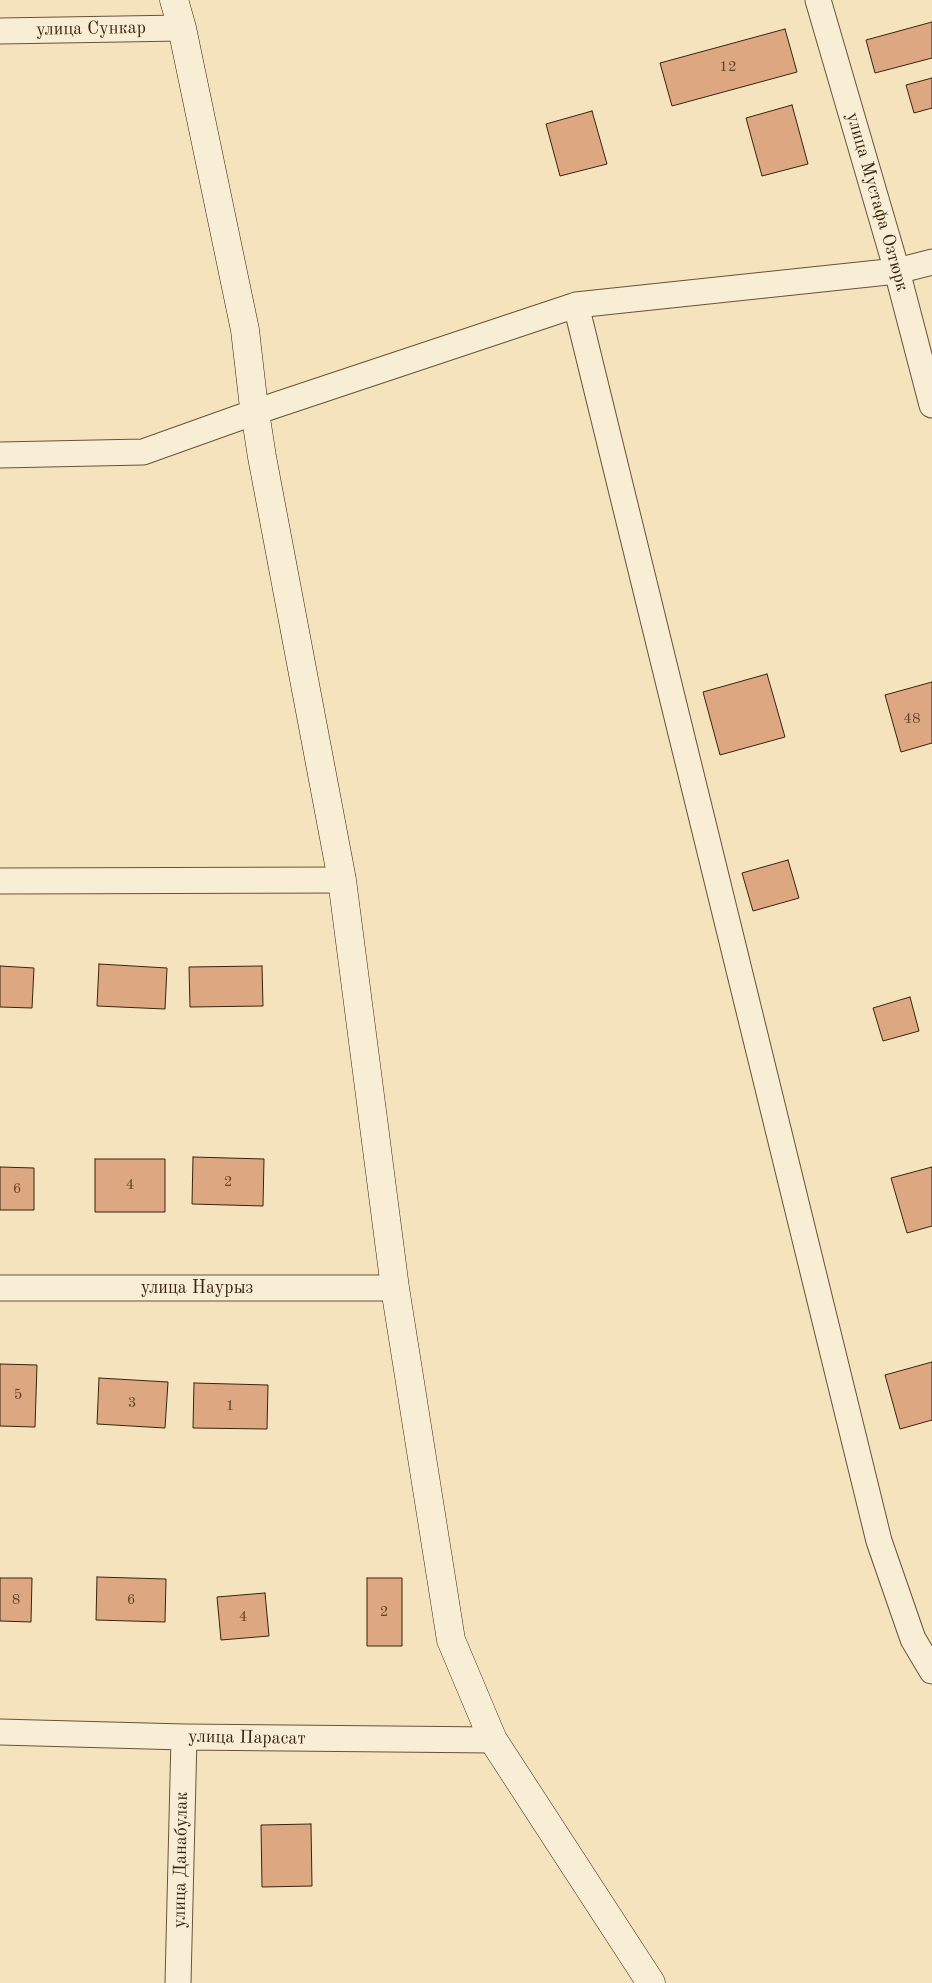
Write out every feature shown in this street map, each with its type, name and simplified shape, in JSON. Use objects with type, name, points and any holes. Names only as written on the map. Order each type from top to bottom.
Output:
[{"type":"street","points":[[174,0],[182,28],[245,330],[255,412],[342,880],[394,1288],[451,1640],[493,1740],[651,1983]]},
{"type":"street","name":"улица Мустафа Озтюрк","points":[[818,0],[897,271],[932,406]]},
{"type":"street","name":"улица Сункар","points":[[0,31],[182,28]]},
{"type":"street","points":[[0,455],[143,452],[255,412],[576,305],[897,271],[932,262]]},
{"type":"street","points":[[576,305],[880,1540],[913,1639],[932,1671]]},
{"type":"street","points":[[0,881],[342,880]]},
{"type":"street","name":"улица Наурыз","points":[[0,1288],[394,1288]]},
{"type":"street","name":"улица Парасат","points":[[0,1732],[184,1737],[493,1740]]},
{"type":"street","name":"улица Данабулак","points":[[178,1983],[184,1737]]},
{"type":"building","points":[[932,22],[932,58],[875,73],[866,40]]},
{"type":"building","points":[[785,29],[797,72],[672,106],[660,63]]},
{"type":"building","points":[[932,78],[932,108],[914,113],[906,85]]},
{"type":"building","points":[[792,105],[808,164],[762,176],[746,118]]},
{"type":"building","points":[[592,111],[607,164],[560,176],[546,124]]},
{"type":"building","points":[[767,674],[785,737],[720,755],[703,692]]},
{"type":"building","points":[[932,682],[932,743],[901,752],[885,695]]},
{"type":"building","points":[[788,860],[799,898],[753,911],[742,873]]},
{"type":"building","points":[[99,964],[167,968],[165,1009],[97,1006]]},
{"type":"building","points":[[0,966],[34,968],[32,1008],[0,1007]]},
{"type":"building","points":[[262,966],[263,1006],[190,1007],[189,967]]},
{"type":"building","points":[[910,997],[919,1031],[883,1041],[873,1008]]},
{"type":"building","points":[[193,1157],[264,1159],[263,1206],[192,1204]]},
{"type":"building","points":[[95,1159],[165,1159],[165,1212],[95,1212]]},
{"type":"building","points":[[0,1167],[34,1168],[34,1210],[0,1210]]},
{"type":"building","points":[[932,1167],[932,1226],[907,1233],[891,1178]]},
{"type":"building","points":[[932,1362],[932,1420],[900,1429],[885,1375]]},
{"type":"building","points":[[0,1364],[37,1365],[35,1427],[0,1426]]},
{"type":"building","points":[[99,1378],[168,1382],[165,1428],[97,1424]]},
{"type":"building","points":[[194,1383],[268,1385],[267,1429],[193,1428]]},
{"type":"building","points":[[97,1577],[166,1579],[165,1622],[96,1620]]},
{"type":"building","points":[[0,1578],[32,1578],[31,1622],[0,1621]]},
{"type":"building","points":[[367,1578],[402,1578],[402,1646],[367,1646]]},
{"type":"building","points":[[265,1593],[269,1636],[221,1640],[217,1597]]},
{"type":"building","points":[[311,1824],[312,1886],[262,1887],[261,1825]]}]
